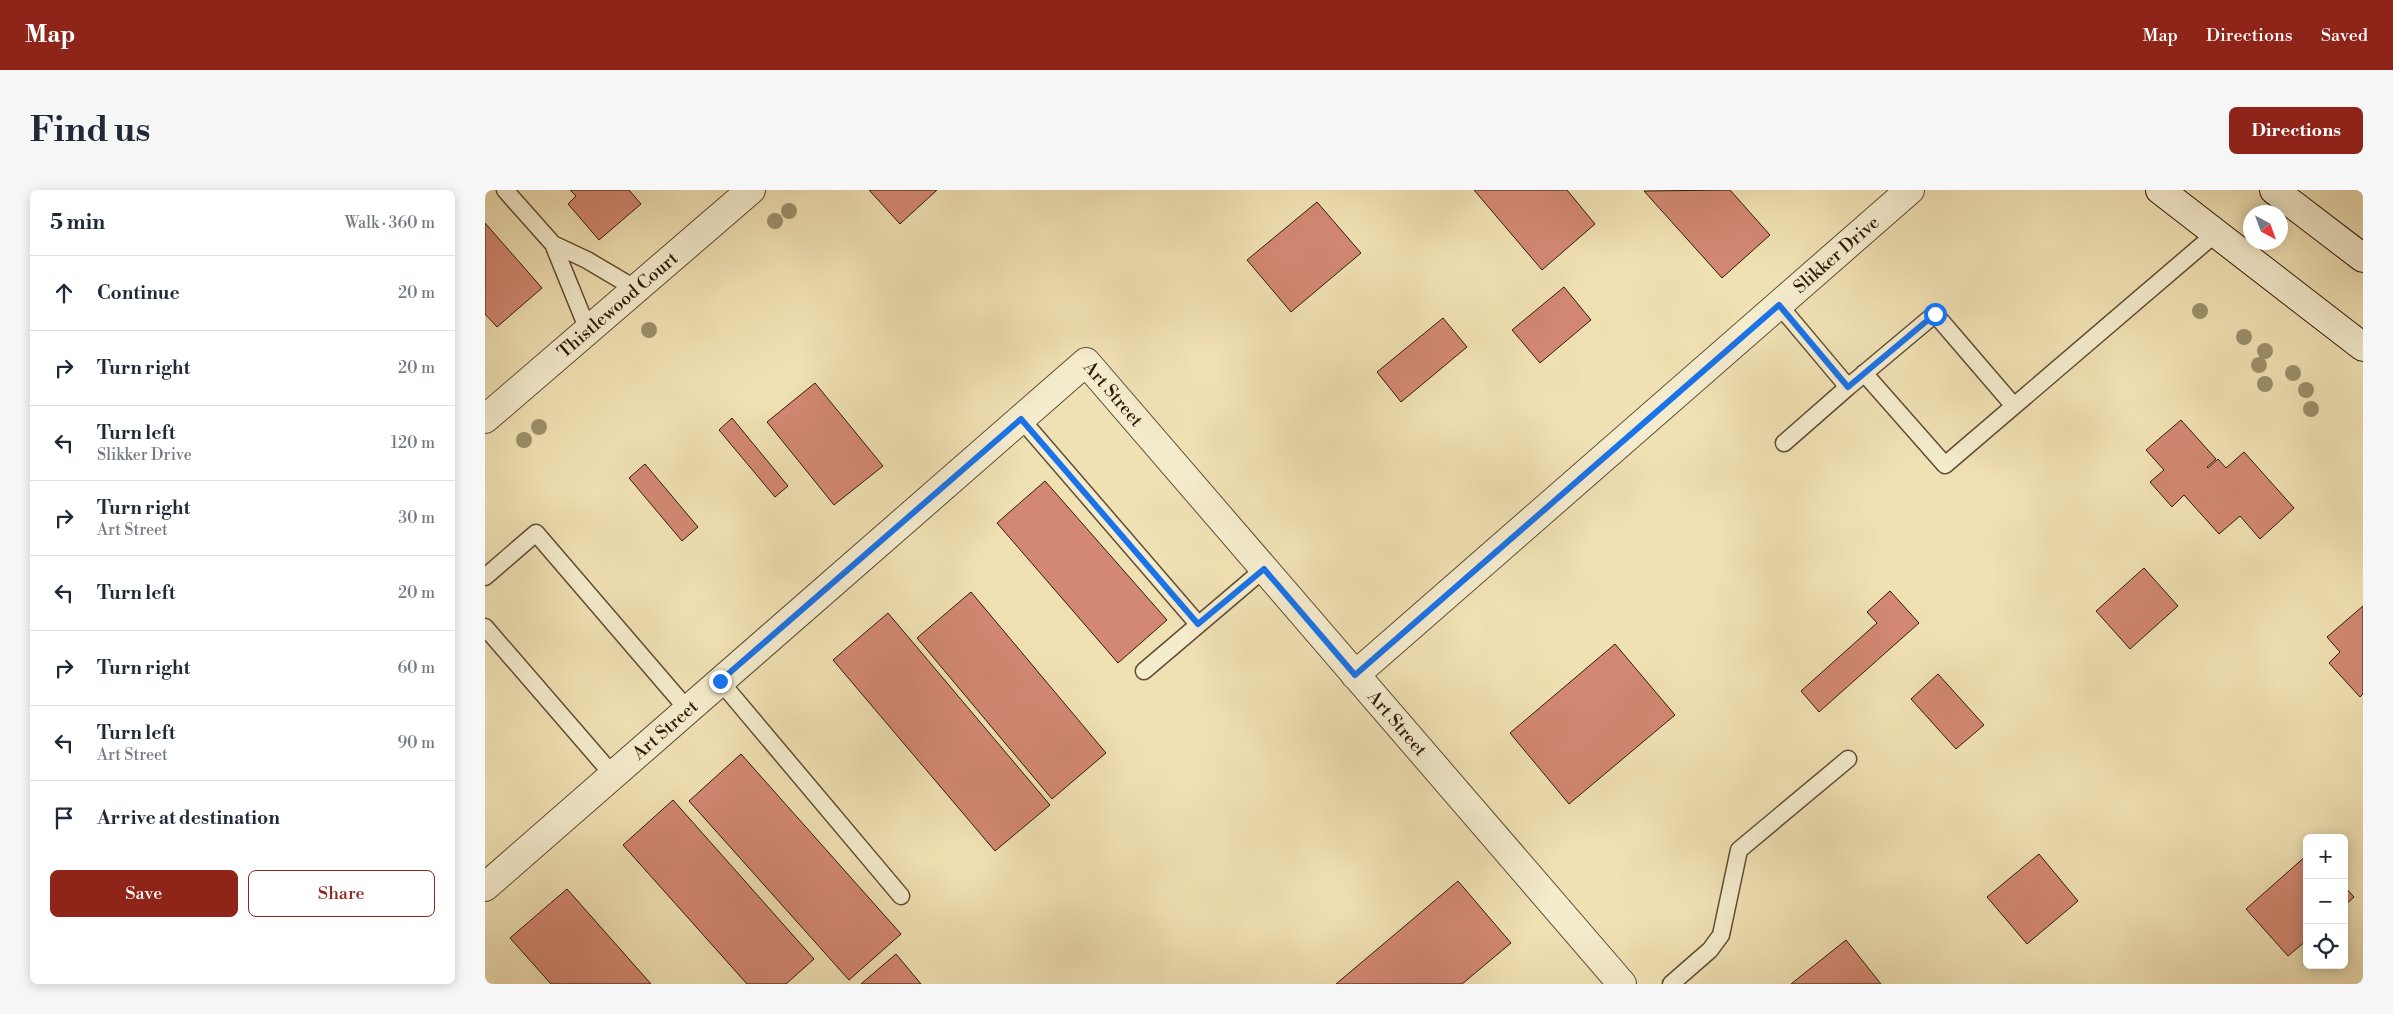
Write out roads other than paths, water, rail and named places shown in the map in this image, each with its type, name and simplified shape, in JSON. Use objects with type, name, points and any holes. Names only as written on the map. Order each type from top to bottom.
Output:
[{"type":"street","name":"Thistlewood Court","points":[[485,419],[751,190]]},
{"type":"street","name":"Slikker Drive","points":[[1355,675],[1910,190]]},
{"type":"street","points":[[2160,190],[2363,347]]},
{"type":"street","points":[[2274,190],[2363,258]]},
{"type":"street","name":"Art Street","points":[[485,886],[1086,362],[1622,984]]},
{"type":"lane","points":[[505,190],[553,244],[588,330]]},
{"type":"lane","points":[[1864,373],[1945,465],[2215,234]]},
{"type":"lane","points":[[553,244],[587,260],[636,289]]},
{"type":"lane","points":[[1779,305],[1848,387]]},
{"type":"lane","points":[[1784,443],[1935,314],[2014,406]]},
{"type":"lane","points":[[1021,419],[1198,624]]},
{"type":"lane","points":[[485,577],[536,533],[688,710]]},
{"type":"lane","points":[[1144,671],[1264,569]]},
{"type":"lane","points":[[485,627],[613,775]]},
{"type":"lane","points":[[720,681],[901,896]]},
{"type":"lane","points":[[1671,984],[1710,950],[1721,934],[1739,850],[1848,759]]}]
